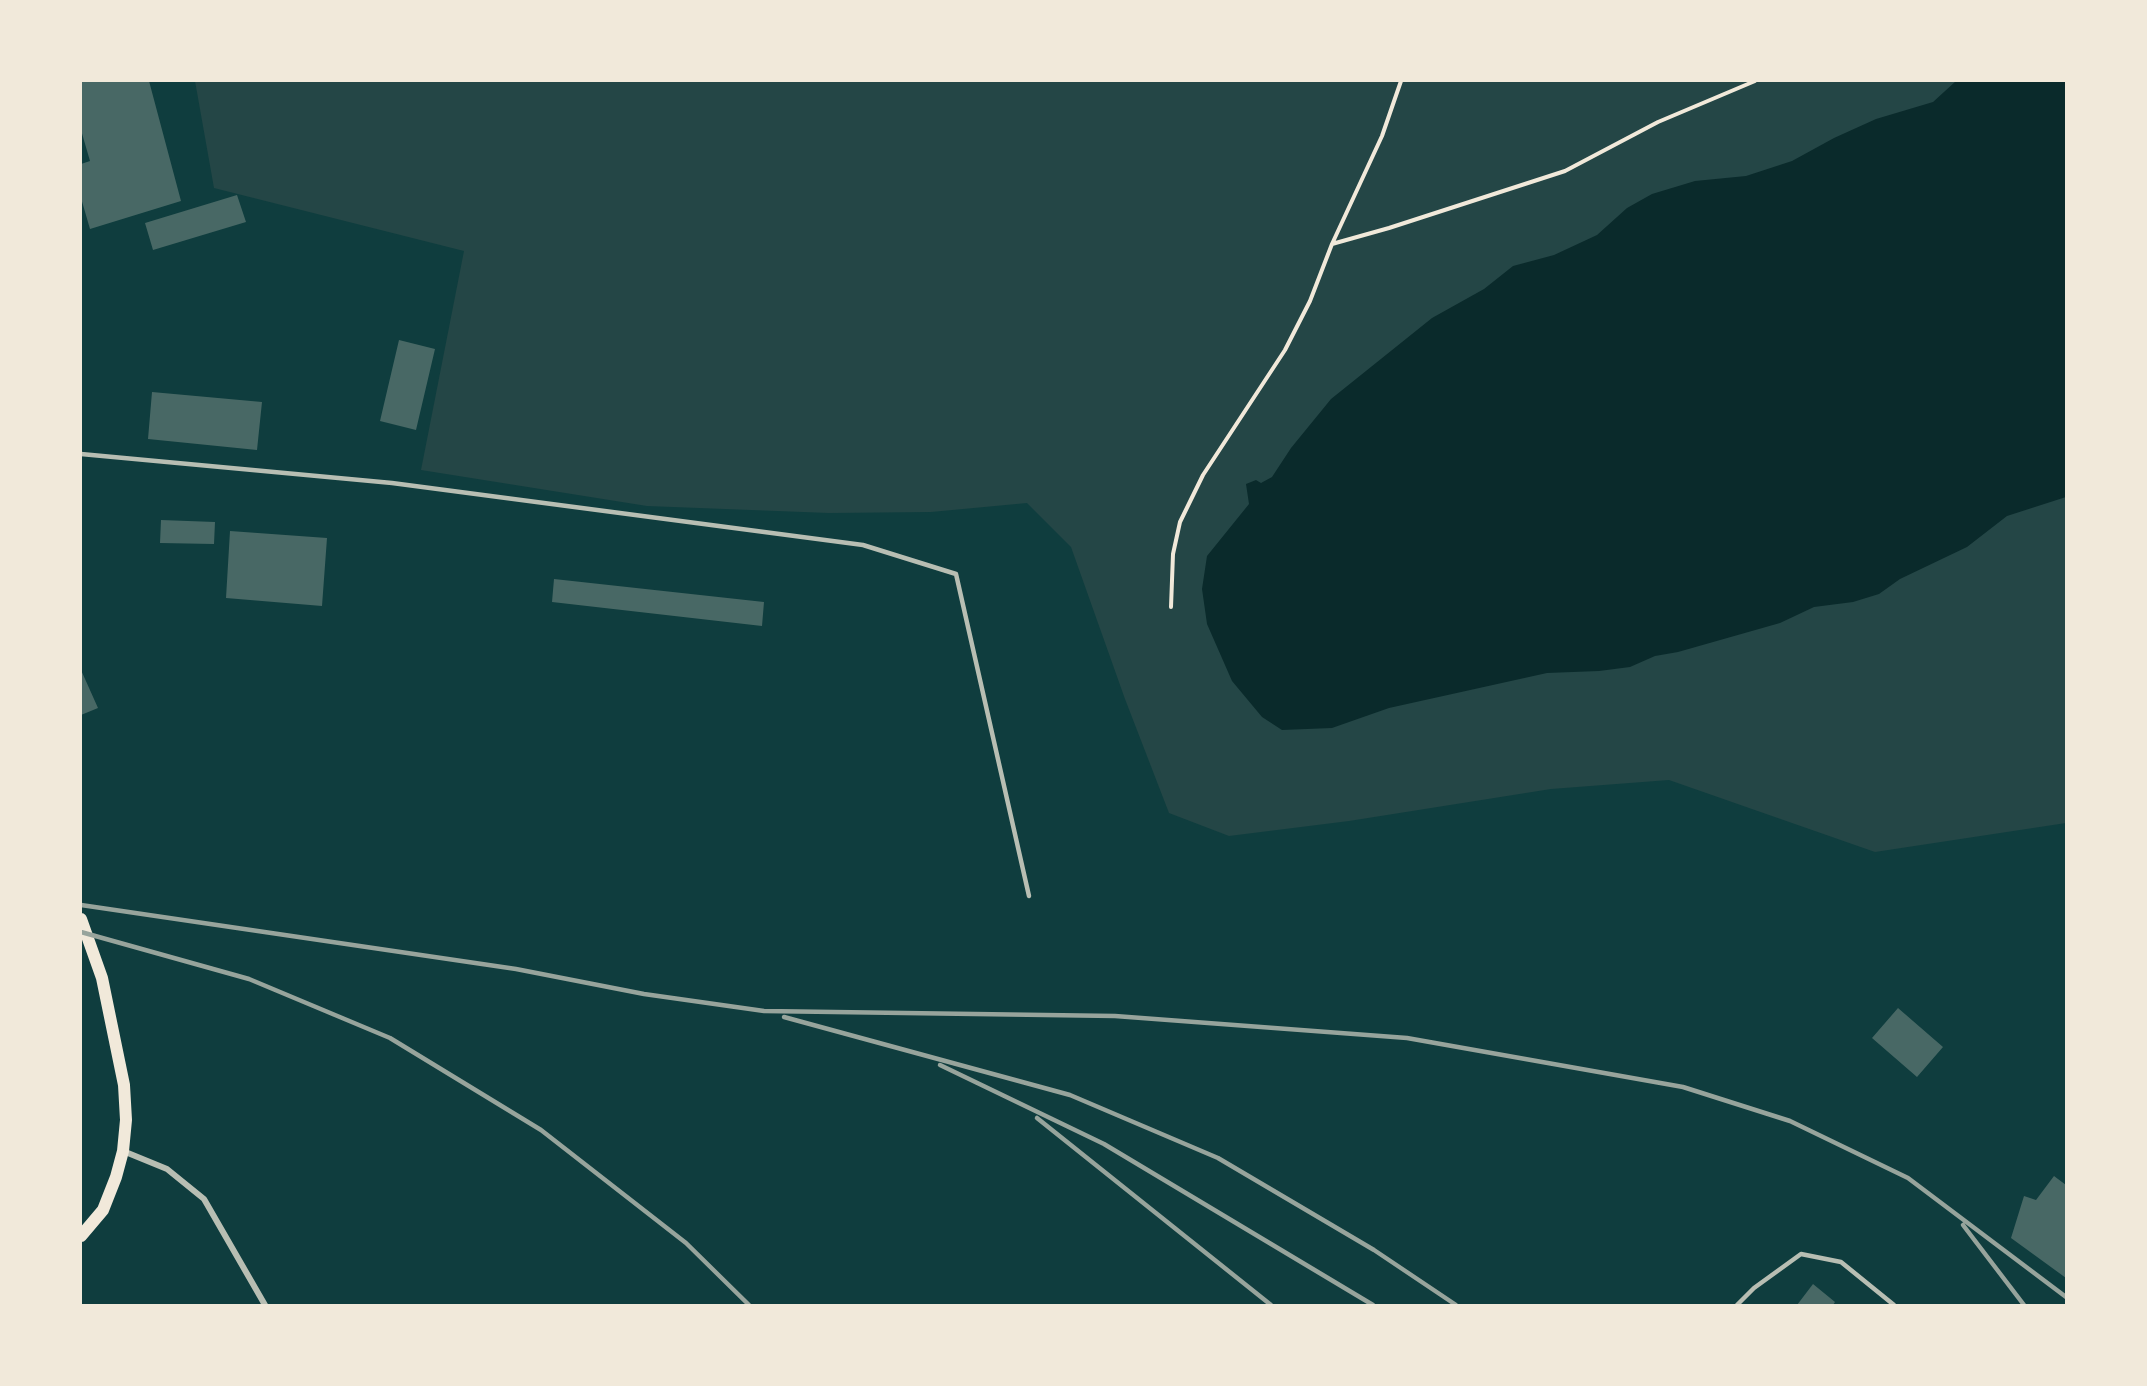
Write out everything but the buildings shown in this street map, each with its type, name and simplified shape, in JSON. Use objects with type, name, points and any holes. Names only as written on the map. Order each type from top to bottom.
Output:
[{"type":"main road","points":[[81,920],[102,978],[124,1085],[126,1119],[123,1151],[117,1177],[103,1210],[81,1236]]},
{"type":"street","points":[[123,1151],[167,1169],[204,1199],[265,1305]]},
{"type":"lane","points":[[81,454],[392,483],[863,545],[956,574],[1029,896]]},
{"type":"lane","points":[[1737,1305],[1754,1288],[1801,1254],[1840,1262],[1894,1305]]},
{"type":"path","points":[[1171,607],[1173,554],[1180,522],[1203,475],[1285,350],[1310,301],[1332,244],[1382,136],[1401,81]]},
{"type":"path","points":[[1332,244],[1565,171],[1658,122],[1755,81]]},
{"type":"shaded area","points":[[195,81],[2066,81],[2066,823],[1875,852],[1669,780],[1551,789],[1349,821],[1229,836],[1169,813],[1125,699],[1071,547],[1027,503],[931,512],[829,513],[647,506],[421,470],[464,251],[214,188]]},
{"type":"shaded area","points":[[1956,81],[2066,81],[2066,497],[2007,516],[1967,547],[1900,579],[1879,594],[1853,602],[1814,607],[1780,623],[1678,652],[1655,656],[1630,667],[1547,673],[1389,708],[1332,728],[1282,730],[1262,717],[1232,681],[1207,624],[1202,589],[1207,556],[1249,504],[1246,484],[1256,480],[1261,483],[1272,477],[1291,448],[1331,399],[1432,318],[1484,289],[1513,266],[1554,255],[1597,235],[1627,208],[1652,194],[1695,181],[1746,176],[1792,161],[1876,119],[1933,102]]},
{"type":"railway","points":[[81,905],[516,969],[644,994],[764,1011],[1115,1016],[1407,1038],[1683,1087],[1790,1121],[1908,1178],[2066,1297]]},
{"type":"railway","points":[[81,932],[249,979],[390,1038],[541,1130],[686,1243],[749,1305]]},
{"type":"railway","points":[[784,1017],[1070,1095],[1218,1158],[1374,1250],[1456,1305]]},
{"type":"railway","points":[[940,1065],[1104,1144],[1373,1305]]},
{"type":"railway","points":[[1037,1118],[1271,1305]]},
{"type":"railway","points":[[1963,1225],[2024,1305]]}]
